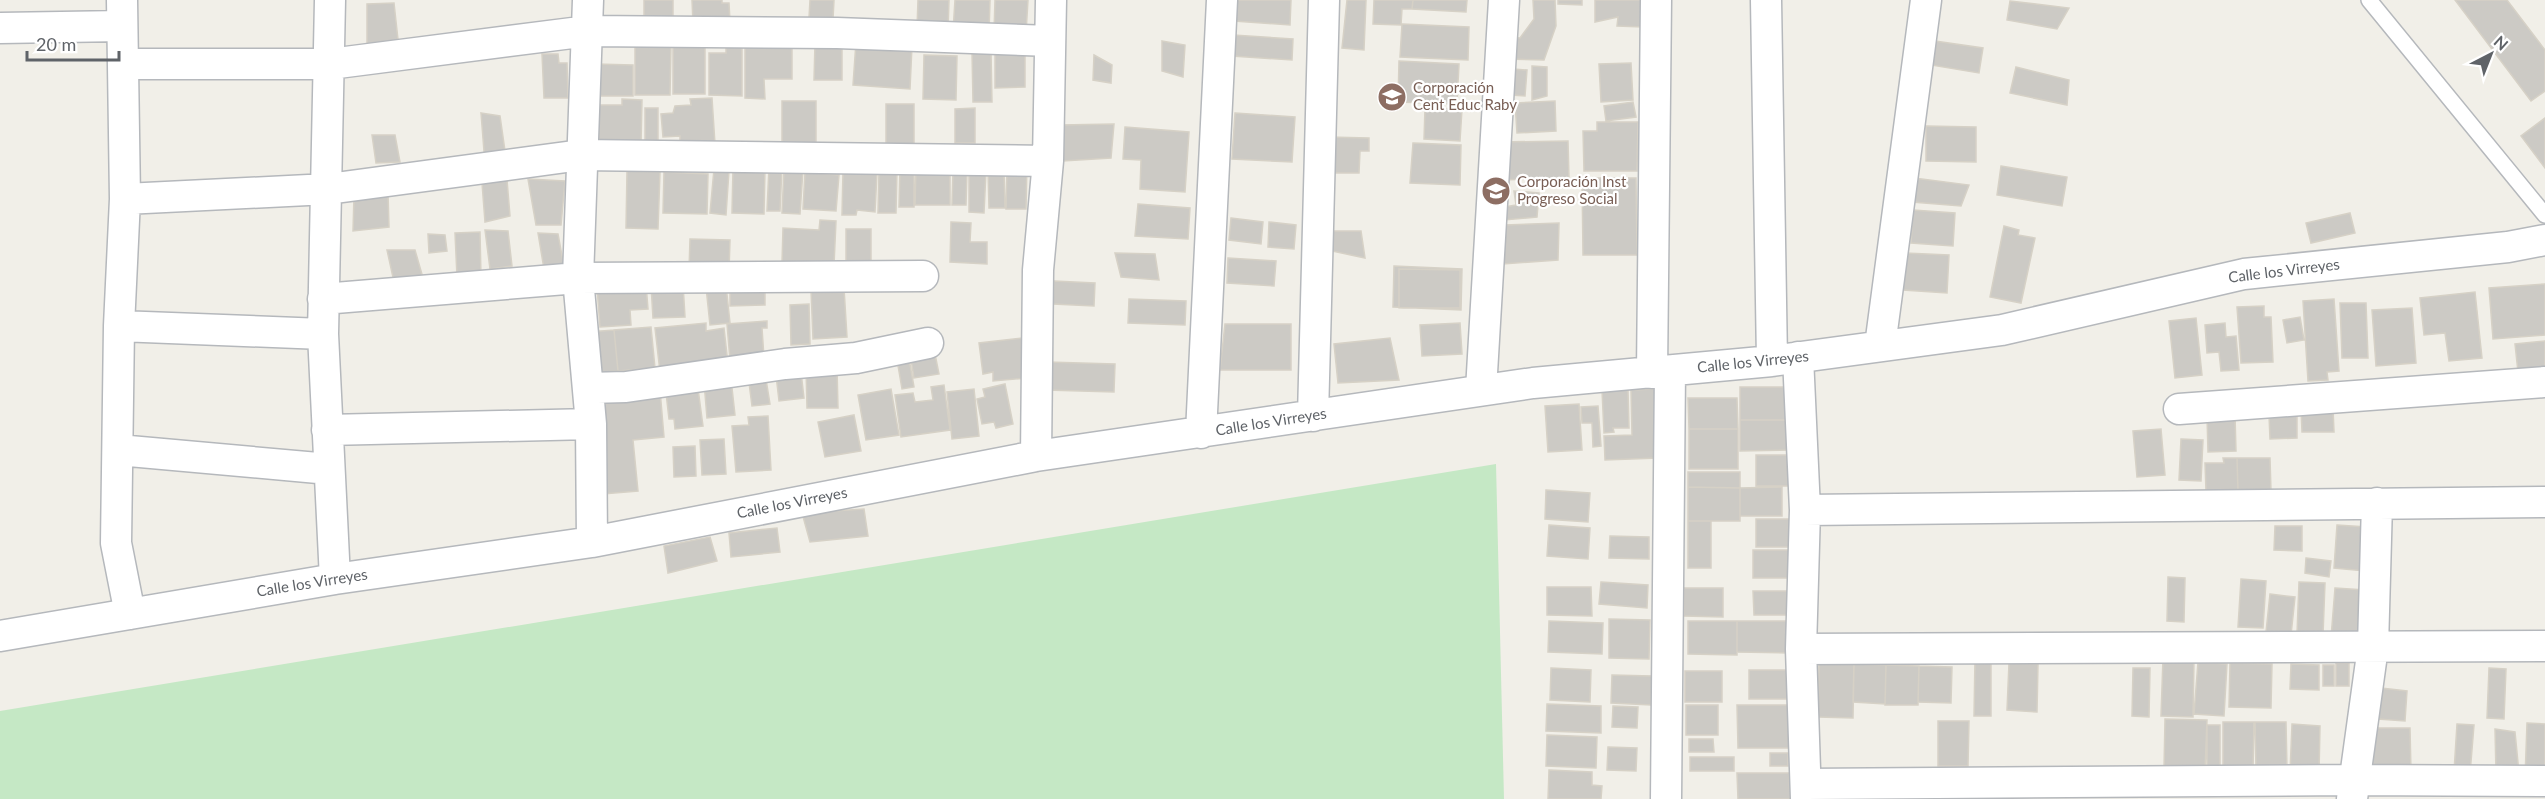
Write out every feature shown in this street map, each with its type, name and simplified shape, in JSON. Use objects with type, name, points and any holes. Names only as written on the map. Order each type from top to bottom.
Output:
[{"type":"street","points":[[330,0],[328,189],[323,334],[335,579]]},
{"type":"street","points":[[588,0],[578,278],[591,424],[592,542]]},
{"type":"street","points":[[1036,456],[1038,270],[1048,161],[1051,0]]},
{"type":"street","points":[[1201,433],[1222,0]]},
{"type":"street","points":[[1313,416],[1324,0]]},
{"type":"street","points":[[1481,390],[1504,0]]},
{"type":"street","points":[[1656,0],[1666,799]]},
{"type":"street","points":[[1766,0],[1785,359],[1805,510],[1802,649],[1806,792],[2353,789],[2545,781]]},
{"type":"street","points":[[1880,346],[1926,0]]},
{"type":"street","points":[[0,28],[122,13],[125,199],[119,326],[116,543],[130,614]]},
{"type":"street","points":[[123,64],[330,64],[588,31],[825,33],[1050,41]]},
{"type":"street","points":[[125,199],[328,189],[581,156],[1048,161]]},
{"type":"street","name":"Calle los Virreyes","points":[[0,636],[335,579],[592,542],[1036,456],[1481,390],[1785,359],[2002,330],[2244,274],[2508,247],[2545,240]]},
{"type":"street","points":[[323,299],[578,278],[923,276]]},
{"type":"street","points":[[119,326],[323,334]]},
{"type":"street","points":[[588,388],[627,387],[785,364],[856,358],[928,343]]},
{"type":"street","points":[[2179,409],[2545,382]]},
{"type":"street","points":[[327,430],[591,424]]},
{"type":"street","points":[[118,450],[329,470]]},
{"type":"street","points":[[1805,510],[2545,502]]},
{"type":"street","points":[[2353,789],[2373,647],[2377,503]]},
{"type":"street","points":[[1802,649],[2545,646]]},
{"type":"lane","points":[[2369,0],[2545,215]]},
{"type":"green space","points":[[1496,464],[1504,799],[0,799],[0,711]]},
{"type":"building","points":[[644,0],[673,0],[673,19],[644,19]]},
{"type":"building","points":[[692,0],[722,0],[722,3],[729,3],[730,22],[693,23]]},
{"type":"building","points":[[810,0],[834,0],[833,19],[809,18]]},
{"type":"building","points":[[918,0],[949,0],[948,30],[917,28]]},
{"type":"building","points":[[955,0],[990,0],[989,33],[953,31]]},
{"type":"building","points":[[995,0],[1028,0],[1026,33],[994,32]]},
{"type":"building","points":[[1235,0],[1291,0],[1290,25],[1234,21]]},
{"type":"building","points":[[1347,0],[1366,0],[1364,50],[1342,48]]},
{"type":"building","points":[[1374,0],[1413,0],[1412,9],[1402,9],[1401,25],[1373,24]]},
{"type":"building","points":[[1413,0],[1467,0],[1466,12],[1412,9]]},
{"type":"building","points":[[1533,0],[1555,0],[1556,26],[1544,60],[1503,59],[1504,37],[1520,38],[1534,19]]},
{"type":"building","points":[[1558,0],[1582,0],[1582,5],[1558,4]]},
{"type":"building","points":[[1595,0],[1644,0],[1643,27],[1617,26],[1618,17],[1595,22]]},
{"type":"building","points":[[2455,0],[2507,0],[2545,50],[2545,91],[2531,101]]},
{"type":"building","points":[[2010,1],[2069,8],[2057,29],[2007,20]]},
{"type":"building","points":[[394,3],[399,49],[367,55],[367,4]]},
{"type":"building","points":[[1402,24],[1469,27],[1468,60],[1400,57]]},
{"type":"building","points":[[1233,35],[1293,39],[1292,60],[1232,56]]},
{"type":"building","points":[[745,40],[792,41],[792,79],[764,79],[765,99],[745,98]]},
{"type":"building","points":[[1162,41],[1185,45],[1183,77],[1162,71]]},
{"type":"building","points":[[1935,41],[1983,48],[1979,73],[1931,65]]},
{"type":"building","points":[[673,42],[705,42],[705,94],[673,94]]},
{"type":"building","points":[[856,42],[912,46],[910,89],[853,85]]},
{"type":"building","points":[[815,43],[842,44],[842,80],[814,80]]},
{"type":"building","points":[[635,45],[671,46],[670,95],[635,95]]},
{"type":"building","points":[[726,47],[742,47],[742,96],[709,95],[709,53],[726,53]]},
{"type":"building","points":[[995,49],[1025,50],[1025,87],[995,88]]},
{"type":"building","points":[[972,52],[991,52],[992,102],[973,102]]},
{"type":"building","points":[[542,54],[558,54],[559,63],[567,63],[568,98],[544,98]]},
{"type":"building","points":[[924,55],[957,56],[956,100],[923,99]]},
{"type":"building","points":[[1094,55],[1112,65],[1111,83],[1093,80]]},
{"type":"building","points":[[1399,61],[1459,64],[1457,104],[1398,102]]},
{"type":"building","points":[[1631,63],[1633,100],[1601,102],[1599,64]]},
{"type":"building","points":[[595,64],[633,65],[633,96],[595,96]]},
{"type":"building","points":[[1532,66],[1547,67],[1547,96],[1532,100]]},
{"type":"building","points":[[2016,67],[2069,80],[2067,105],[2010,93]]},
{"type":"building","points":[[1513,69],[1527,70],[1525,96],[1511,95]]},
{"type":"building","points":[[712,98],[715,144],[680,146],[680,136],[663,137],[661,114],[673,113],[675,106],[691,105],[690,99]]},
{"type":"building","points":[[622,99],[642,100],[641,145],[599,145],[598,105],[622,105]]},
{"type":"building","points":[[782,101],[816,101],[816,146],[782,145]]},
{"type":"building","points":[[1555,101],[1556,131],[1517,133],[1515,103]]},
{"type":"building","points":[[1633,102],[1636,117],[1606,121],[1604,106]]},
{"type":"building","points":[[886,104],[914,104],[914,148],[886,148]]},
{"type":"building","points":[[645,108],[658,108],[658,147],[645,147]]},
{"type":"building","points":[[975,108],[975,143],[955,143],[955,109]]},
{"type":"building","points":[[1425,108],[1462,109],[1460,141],[1424,139]]},
{"type":"building","points":[[481,113],[500,116],[506,158],[485,164]]},
{"type":"building","points":[[1235,113],[1295,117],[1292,162],[1232,159]]},
{"type":"building","points":[[2545,118],[2545,168],[2521,136]]},
{"type":"building","points":[[1597,122],[1638,122],[1637,171],[1584,171],[1583,131],[1597,131]]},
{"type":"building","points":[[1114,124],[1111,158],[1063,161],[1060,125]]},
{"type":"building","points":[[1926,126],[1976,127],[1976,162],[1926,161]]},
{"type":"building","points":[[1125,127],[1189,132],[1185,192],[1140,189],[1141,160],[1123,159]]},
{"type":"building","points":[[372,135],[395,135],[400,162],[376,163]]},
{"type":"building","points":[[1328,137],[1369,138],[1369,151],[1360,151],[1359,173],[1327,173]]},
{"type":"building","points":[[1568,141],[1569,178],[1500,180],[1499,142]]},
{"type":"building","points":[[1413,143],[1461,145],[1460,185],[1410,183]]},
{"type":"building","points":[[1007,164],[1027,164],[1026,209],[1006,209]]},
{"type":"building","points":[[916,166],[950,167],[950,205],[915,205]]},
{"type":"building","points":[[2001,166],[2067,177],[2062,206],[1997,195]]},
{"type":"building","points":[[769,167],[782,168],[780,211],[767,211]]},
{"type":"building","points":[[900,167],[914,167],[914,207],[899,207]]},
{"type":"building","points":[[733,168],[765,169],[764,214],[732,213]]},
{"type":"building","points":[[714,169],[729,171],[726,215],[710,213]]},
{"type":"building","points":[[784,169],[803,170],[800,214],[782,213]]},
{"type":"building","points":[[879,170],[897,170],[896,213],[878,213]]},
{"type":"building","points":[[953,170],[967,171],[966,205],[952,205]]},
{"type":"building","points":[[969,170],[986,171],[984,213],[969,212]]},
{"type":"building","points":[[988,170],[1004,170],[1005,208],[989,208]]},
{"type":"building","points":[[627,171],[660,172],[658,229],[626,228]]},
{"type":"building","points":[[843,171],[877,173],[875,212],[857,210],[856,215],[842,215]]},
{"type":"building","points":[[664,172],[708,174],[707,214],[663,213]]},
{"type":"building","points":[[805,172],[839,175],[836,211],[803,209]]},
{"type":"building","points":[[1582,178],[1636,178],[1637,255],[1583,255]]},
{"type":"building","points":[[1914,178],[1969,185],[1961,206],[1912,202]]},
{"type":"building","points":[[528,179],[565,181],[561,225],[536,225]]},
{"type":"building","points":[[507,180],[510,216],[485,222],[482,183]]},
{"type":"building","points":[[1514,191],[1539,193],[1537,217],[1504,220],[1505,207],[1516,205]]},
{"type":"building","points":[[388,193],[389,227],[353,231],[354,196]]},
{"type":"building","points":[[1138,204],[1190,208],[1188,239],[1135,236]]},
{"type":"building","points":[[1913,210],[1955,213],[1953,246],[1911,243]]},
{"type":"building","points":[[2350,213],[2355,233],[2311,243],[2306,223]]},
{"type":"building","points":[[1231,218],[1263,222],[1261,244],[1229,240]]},
{"type":"building","points":[[820,220],[836,221],[834,265],[782,263],[783,228],[819,230]]},
{"type":"building","points":[[951,222],[971,223],[970,242],[987,242],[987,264],[950,262]]},
{"type":"building","points":[[1269,222],[1296,225],[1294,249],[1268,247]]},
{"type":"building","points":[[1559,223],[1558,260],[1503,264],[1505,225]]},
{"type":"building","points":[[2004,226],[2019,230],[2018,235],[2035,238],[2021,303],[1990,297]]},
{"type":"building","points":[[846,229],[871,229],[871,265],[846,265]]},
{"type":"building","points":[[485,230],[508,231],[512,266],[490,269]]},
{"type":"building","points":[[1325,231],[1361,231],[1365,258],[1327,250]]},
{"type":"building","points":[[480,232],[481,277],[457,277],[455,233]]},
{"type":"building","points":[[538,233],[558,234],[565,272],[545,275]]},
{"type":"building","points":[[428,234],[445,235],[447,251],[429,253]]},
{"type":"building","points":[[690,239],[730,240],[729,271],[689,270]]},
{"type":"building","points":[[387,250],[415,250],[423,278],[394,282]]},
{"type":"building","points":[[1115,253],[1155,254],[1159,280],[1121,277]]},
{"type":"building","points":[[1905,253],[1949,255],[1947,293],[1903,290]]},
{"type":"building","points":[[1228,258],[1276,261],[1274,286],[1227,283]]},
{"type":"building","points":[[1394,266],[1462,269],[1461,310],[1393,307]]},
{"type":"building","points":[[1399,269],[1460,270],[1460,308],[1399,308]]},
{"type":"building","points":[[1054,281],[1095,283],[1094,306],[1053,304]]},
{"type":"building","points":[[646,284],[648,309],[630,310],[631,325],[600,327],[597,287]]},
{"type":"building","points":[[683,284],[685,317],[653,318],[651,285]]},
{"type":"building","points":[[730,284],[765,284],[765,305],[730,306]]},
{"type":"building","points":[[2545,284],[2545,335],[2493,339],[2489,288]]},
{"type":"building","points":[[726,285],[730,323],[710,325],[706,287]]},
{"type":"building","points":[[844,288],[847,337],[813,339],[811,290]]},
{"type":"building","points":[[2475,292],[2482,358],[2449,361],[2445,333],[2424,335],[2420,298]]},
{"type":"building","points":[[1129,299],[1186,301],[1185,325],[1128,323]]},
{"type":"building","points":[[2334,299],[2339,371],[2327,372],[2328,380],[2308,381],[2303,301]]},
{"type":"building","points":[[2340,303],[2366,303],[2368,358],[2342,358]]},
{"type":"building","points":[[809,304],[810,344],[791,345],[790,305]]},
{"type":"building","points":[[2264,306],[2264,317],[2271,317],[2273,362],[2241,363],[2237,307]]},
{"type":"building","points":[[2412,308],[2416,363],[2376,366],[2372,310]]},
{"type":"building","points":[[2300,317],[2304,340],[2287,343],[2283,320]]},
{"type":"building","points":[[2196,318],[2202,375],[2175,378],[2169,321]]},
{"type":"building","points":[[767,321],[767,328],[762,328],[764,358],[730,360],[727,324]]},
{"type":"building","points":[[706,323],[706,331],[724,328],[728,364],[660,372],[655,328]]},
{"type":"building","points":[[1460,323],[1462,354],[1422,356],[1420,325]]},
{"type":"building","points":[[2225,323],[2226,337],[2236,336],[2239,370],[2221,371],[2219,352],[2207,353],[2205,325]]},
{"type":"building","points":[[1225,324],[1291,324],[1291,370],[1220,370]]},
{"type":"building","points":[[651,327],[655,368],[618,371],[614,330]]},
{"type":"building","points":[[614,330],[618,371],[592,373],[588,332]]},
{"type":"building","points":[[1022,338],[1027,378],[993,381],[993,372],[983,374],[979,343]]},
{"type":"building","points":[[1390,338],[1399,380],[1338,383],[1334,344]]},
{"type":"building","points":[[2545,341],[2545,369],[2518,372],[2515,344]]},
{"type":"building","points":[[934,349],[939,374],[914,378],[910,353]]},
{"type":"building","points":[[908,353],[914,387],[902,389],[896,354]]},
{"type":"building","points":[[1047,362],[1115,364],[1114,392],[1046,390]]},
{"type":"building","points":[[806,368],[837,368],[838,408],[807,408]]},
{"type":"building","points":[[801,372],[804,398],[779,401],[776,375]]},
{"type":"building","points":[[765,373],[770,404],[752,406],[748,375]]},
{"type":"building","points":[[731,379],[735,415],[707,418],[704,382]]},
{"type":"building","points":[[697,381],[703,426],[675,429],[674,419],[669,419],[665,384]]},
{"type":"building","points":[[1005,384],[1013,424],[996,428],[994,422],[982,424],[977,399],[985,397],[983,389]]},
{"type":"building","points":[[944,385],[950,430],[901,437],[895,395],[913,393],[915,402],[933,400],[931,387]]},
{"type":"building","points":[[1740,387],[1789,387],[1789,420],[1740,420]]},
{"type":"building","points":[[891,389],[899,435],[866,440],[858,395]]},
{"type":"building","points":[[974,389],[979,436],[952,439],[947,392]]},
{"type":"building","points":[[1655,389],[1658,458],[1605,460],[1604,436],[1632,435],[1631,390]]},
{"type":"building","points":[[660,390],[664,437],[633,440],[638,491],[603,494],[593,395]]},
{"type":"building","points":[[1602,390],[1628,390],[1629,428],[1613,428],[1614,432],[1604,433]]},
{"type":"building","points":[[1688,398],[1737,398],[1738,429],[1689,429]]},
{"type":"building","points":[[1579,404],[1582,450],[1548,452],[1545,406]]},
{"type":"building","points":[[1598,406],[1601,446],[1593,447],[1592,423],[1582,423],[1581,407]]},
{"type":"building","points":[[2333,408],[2334,432],[2302,432],[2301,409]]},
{"type":"building","points":[[854,415],[861,451],[825,457],[818,422]]},
{"type":"building","points":[[2235,415],[2236,451],[2208,452],[2207,416]]},
{"type":"building","points":[[2269,415],[2297,415],[2297,438],[2270,439]]},
{"type":"building","points":[[768,416],[771,470],[736,472],[732,426],[749,425],[748,417]]},
{"type":"building","points":[[1740,420],[1789,420],[1789,450],[1740,451]]},
{"type":"building","points":[[1689,429],[1738,429],[1738,469],[1689,469]]},
{"type":"building","points":[[2161,429],[2165,475],[2137,477],[2133,431]]},
{"type":"building","points":[[724,439],[726,474],[702,475],[700,440]]},
{"type":"building","points":[[2181,439],[2203,440],[2201,481],[2179,480]]},
{"type":"building","points":[[695,446],[696,476],[674,477],[673,447]]},
{"type":"building","points":[[1756,455],[1792,455],[1792,486],[1756,486]]},
{"type":"building","points":[[2223,458],[2237,458],[2238,491],[2206,491],[2205,463],[2224,463]]},
{"type":"building","points":[[2237,458],[2270,458],[2271,491],[2238,491]]},
{"type":"building","points":[[1688,472],[1740,472],[1740,488],[1688,487]]},
{"type":"building","points":[[1688,487],[1740,488],[1740,521],[1688,521]]},
{"type":"building","points":[[1782,487],[1782,516],[1740,516],[1740,488]]},
{"type":"building","points":[[1546,490],[1590,493],[1588,522],[1545,519]]},
{"type":"building","points":[[864,509],[868,536],[810,542],[802,513]]},
{"type":"building","points":[[1756,519],[1791,519],[1791,547],[1756,547]]},
{"type":"building","points":[[1688,521],[1711,521],[1711,568],[1688,568]]},
{"type":"building","points":[[1549,525],[1590,528],[1588,559],[1547,556]]},
{"type":"building","points":[[2337,525],[2367,527],[2365,571],[2334,568]]},
{"type":"building","points":[[2275,526],[2302,526],[2302,551],[2274,550]]},
{"type":"building","points":[[777,528],[780,552],[731,557],[729,533]]},
{"type":"building","points":[[1610,536],[1649,537],[1649,559],[1609,558]]},
{"type":"building","points":[[710,537],[717,561],[668,573],[664,546]]},
{"type":"building","points":[[1753,550],[1790,550],[1789,578],[1753,578]]},
{"type":"building","points":[[2306,558],[2331,561],[2329,577],[2305,573]]},
{"type":"building","points":[[2168,577],[2185,578],[2184,622],[2167,621]]},
{"type":"building","points":[[2241,579],[2266,581],[2263,628],[2238,627]]},
{"type":"building","points":[[1601,582],[1648,585],[1647,608],[1599,604]]},
{"type":"building","points":[[2299,582],[2325,583],[2323,635],[2297,634]]},
{"type":"building","points":[[1547,587],[1591,587],[1592,616],[1547,615]]},
{"type":"building","points":[[1684,588],[1723,588],[1723,617],[1684,616]]},
{"type":"building","points":[[2335,588],[2365,590],[2362,640],[2331,638]]},
{"type":"building","points":[[1753,591],[1790,591],[1790,615],[1754,615]]},
{"type":"building","points":[[2270,594],[2295,597],[2291,635],[2266,632]]},
{"type":"building","points":[[1609,619],[1650,620],[1649,659],[1609,658]]},
{"type":"building","points":[[1549,621],[1603,623],[1602,654],[1548,652]]},
{"type":"building","points":[[1688,621],[1737,621],[1737,655],[1688,654]]},
{"type":"building","points":[[1737,621],[1787,621],[1787,653],[1737,652]]},
{"type":"building","points":[[1975,658],[1991,658],[1991,716],[1974,716]]},
{"type":"building","points":[[2163,658],[2194,659],[2193,717],[2161,716]]},
{"type":"building","points":[[2198,662],[2227,664],[2224,716],[2194,714]]},
{"type":"building","points":[[1819,663],[1854,664],[1853,718],[1818,717]]},
{"type":"building","points":[[2009,663],[2038,664],[2037,712],[2007,710]]},
{"type":"building","points":[[2230,663],[2272,664],[2271,708],[2229,707]]},
{"type":"building","points":[[2336,663],[2349,663],[2349,686],[2336,686]]},
{"type":"building","points":[[1854,664],[1886,665],[1885,704],[1853,702]]},
{"type":"building","points":[[2291,664],[2319,665],[2319,690],[2290,689]]},
{"type":"building","points":[[1886,665],[1919,666],[1918,705],[1885,705]]},
{"type":"building","points":[[2323,665],[2334,665],[2334,686],[2323,686]]},
{"type":"building","points":[[1919,666],[1952,667],[1951,703],[1918,702]]},
{"type":"building","points":[[1551,668],[1591,670],[1590,702],[1550,700]]},
{"type":"building","points":[[2133,668],[2150,668],[2149,717],[2132,716]]},
{"type":"building","points":[[2489,668],[2506,669],[2504,719],[2487,718]]},
{"type":"building","points":[[1749,670],[1788,670],[1788,699],[1749,699]]},
{"type":"building","points":[[1685,671],[1722,671],[1722,702],[1685,702]]},
{"type":"building","points":[[1612,675],[1652,676],[1651,705],[1611,703]]},
{"type":"building","points":[[2381,688],[2407,691],[2405,721],[2378,719]]},
{"type":"building","points":[[1547,704],[1601,706],[1601,733],[1546,731]]},
{"type":"building","points":[[1686,705],[1718,705],[1718,735],[1686,735]]},
{"type":"building","points":[[1737,705],[1788,705],[1789,748],[1738,748]]},
{"type":"building","points":[[1613,706],[1638,707],[1637,728],[1612,727]]},
{"type":"building","points":[[2165,719],[2207,720],[2205,771],[2164,769]]},
{"type":"building","points":[[1938,721],[1969,721],[1968,766],[1938,766]]},
{"type":"building","points":[[2223,722],[2254,722],[2253,771],[2223,770]]},
{"type":"building","points":[[2255,722],[2286,722],[2287,769],[2256,770]]},
{"type":"building","points":[[2527,723],[2545,724],[2545,780],[2525,779]]},
{"type":"building","points":[[2292,724],[2320,726],[2319,774],[2290,773]]},
{"type":"building","points":[[2457,724],[2474,725],[2470,774],[2454,772]]},
{"type":"building","points":[[2207,725],[2220,725],[2220,769],[2207,769]]},
{"type":"building","points":[[2373,728],[2410,728],[2411,772],[2373,772]]},
{"type":"building","points":[[2495,729],[2515,732],[2519,773],[2496,773]]},
{"type":"building","points":[[1547,735],[1597,737],[1596,768],[1546,766]]},
{"type":"building","points":[[1689,739],[1713,739],[1714,752],[1689,752]]},
{"type":"building","points":[[1608,747],[1637,748],[1636,771],[1607,770]]},
{"type":"building","points":[[1770,753],[1788,753],[1788,766],[1770,766]]},
{"type":"building","points":[[1690,757],[1734,757],[1734,771],[1690,771]]},
{"type":"building","points":[[1549,770],[1592,772],[1592,785],[1602,786],[1601,799],[1548,799]]},
{"type":"building","points":[[1737,773],[1789,773],[1790,799],[1738,799]]},
{"type":"place","name":"Corporación Cent Educ Raby","points":[[1392,97]]},
{"type":"place","name":"Corporación Inst Progreso Social","points":[[1496,191]]}]
